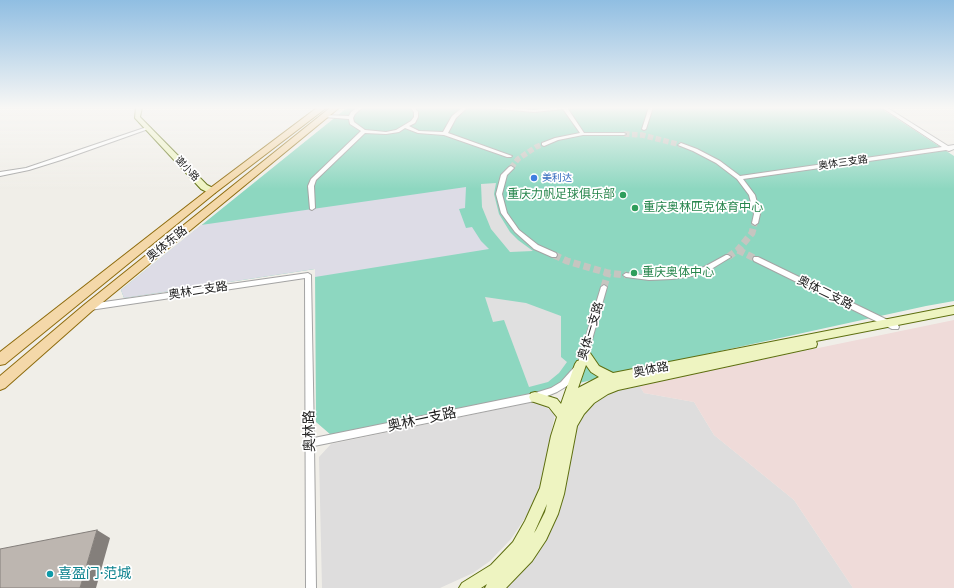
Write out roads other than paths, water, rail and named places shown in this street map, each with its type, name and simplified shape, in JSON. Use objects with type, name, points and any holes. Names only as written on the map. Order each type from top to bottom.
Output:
[{"type":"main road","name":"谢小路","points":[[155,134],[204,187],[212,191]]},
{"type":"main road","name":"奥体东路","points":[[0,360],[212,191],[292,134]]},
{"type":"main road","name":"奥体东路","points":[[0,384],[88,308],[297,134]]},
{"type":"main road","name":"奥体路","points":[[494,588],[504,580],[527,556],[541,535],[551,514],[557,494],[566,440],[571,424],[580,410],[590,399],[604,390],[618,385],[954,310]]},
{"type":"main road","name":"奥体路","points":[[467,588],[496,570],[518,547],[547,490],[563,416],[582,392],[597,383],[613,378],[890,325],[954,316]]},
{"type":"main road","points":[[563,416],[582,359],[603,374],[613,378]]},
{"type":"main road","points":[[534,397],[549,400],[563,416]]},
{"type":"street","points":[[0,174],[27,169],[130,134]]},
{"type":"street","points":[[312,208],[311,186],[314,179],[360,134]]},
{"type":"street","points":[[446,134],[509,156]]},
{"type":"street","points":[[544,144],[557,139],[581,134]]},
{"type":"street","points":[[928,134],[952,149]]},
{"type":"street","points":[[930,134],[952,149]]},
{"type":"street","points":[[681,144],[718,162],[739,178],[752,195],[757,214],[755,223]]},
{"type":"street","name":"奥体三支路","points":[[739,178],[952,149]]},
{"type":"street","points":[[511,168],[504,175],[499,194],[504,213],[517,231],[536,246],[554,255]]},
{"type":"street","points":[[626,275],[656,277],[692,274],[706,269],[728,257]]},
{"type":"street","name":"奥体二支路","points":[[756,259],[890,325]]},
{"type":"street","name":"奥林二支路","points":[[88,308],[308,275]]},
{"type":"street","name":"奥林路","points":[[308,275],[311,588]]},
{"type":"street","name":"奥体一支路","points":[[534,397],[546,394],[564,384],[582,359],[604,287]]},
{"type":"street","name":"奥林一支路","points":[[310,443],[534,397]]},
{"type":"tunnel","points":[[632,134],[642,135],[681,145]]},
{"type":"tunnel","points":[[511,168],[518,159],[536,147],[544,144]]},
{"type":"tunnel","points":[[738,250],[752,233],[754,225]]},
{"type":"tunnel","points":[[728,257],[738,250]]},
{"type":"tunnel","points":[[738,250],[756,259]]},
{"type":"tunnel","points":[[554,255],[567,261],[608,273]]},
{"type":"tunnel","points":[[604,287],[608,273]]},
{"type":"tunnel","points":[[608,273],[626,275]]},
{"type":"place","name":"美利达","points":[[534,178]]},
{"type":"place","name":"重庆力帆足球俱乐部","points":[[623,195]]},
{"type":"place","name":"重庆奥林匹克体育中心","points":[[635,208]]},
{"type":"place","name":"重庆奥体中心","points":[[634,273]]},
{"type":"place","name":"喜盈门·范城","points":[[50,574]]}]
